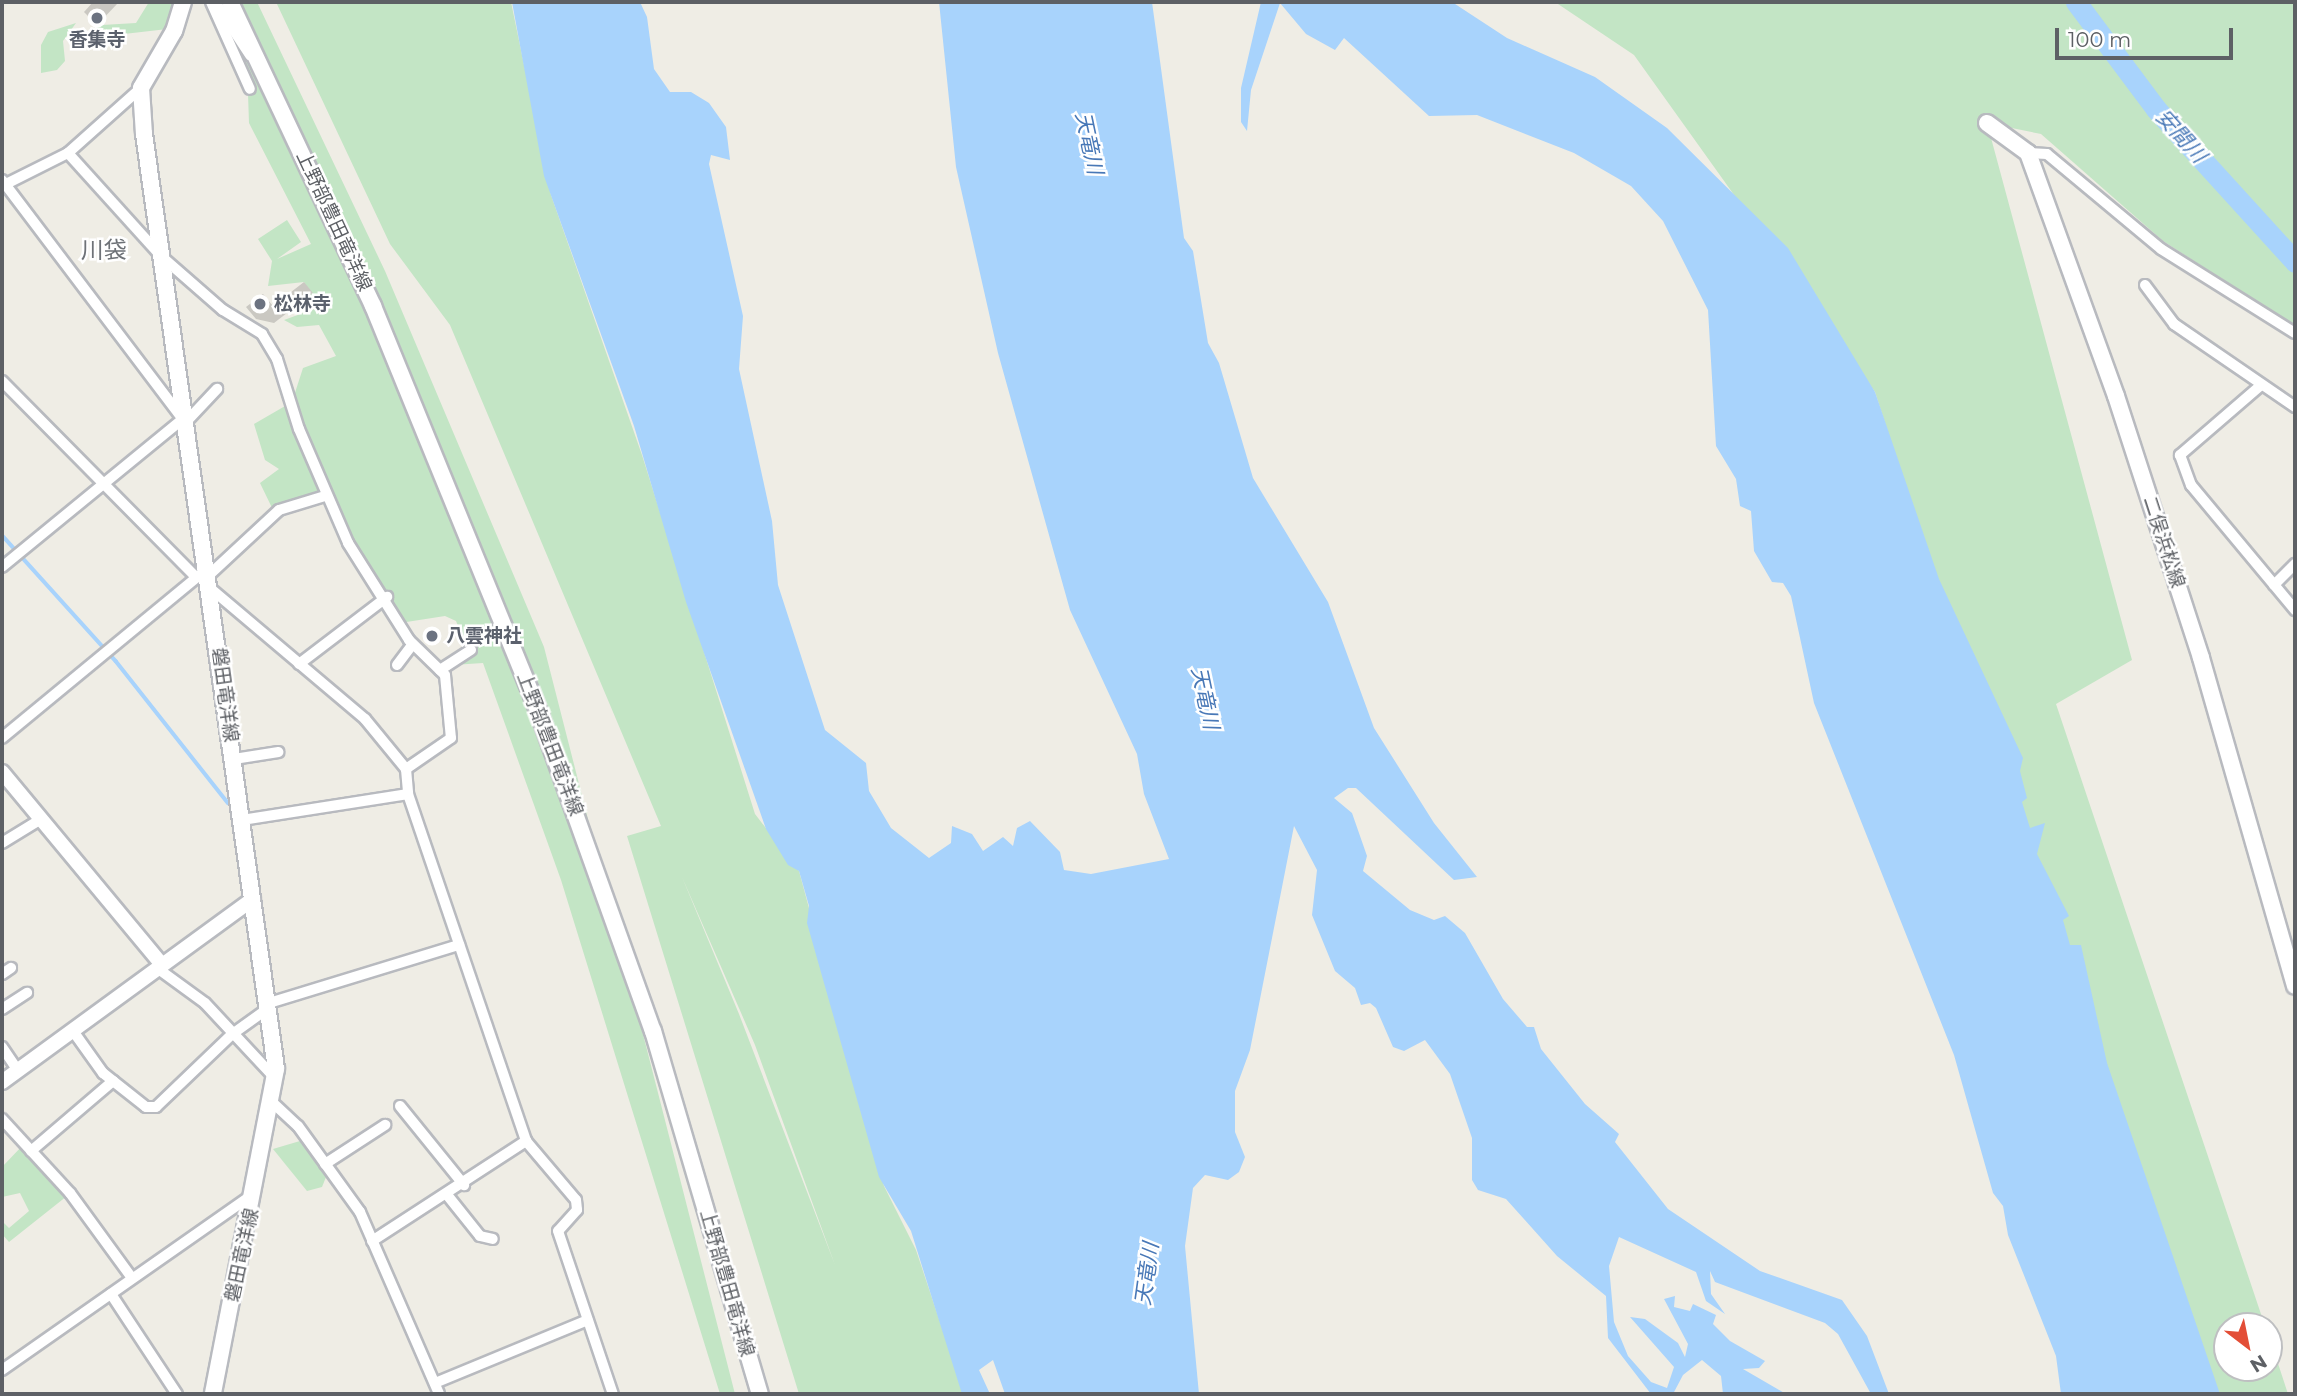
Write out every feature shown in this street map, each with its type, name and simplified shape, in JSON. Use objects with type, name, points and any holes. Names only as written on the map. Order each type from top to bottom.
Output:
[{"type":"main road","points":[[141,88],[174,31],[183,2]]},
{"type":"main road","name":"上野部豊田竜洋線","points":[[230,2],[373,306],[545,728],[653,1031],[760,1394]]},
{"type":"main road","name":"磐田竜洋線","points":[[141,88],[205,578],[269,1005],[275,1077],[212,1394]]},
{"type":"main road","points":[[1987,123],[2028,153]]},
{"type":"main road","name":"二俣浜松線","points":[[2028,153],[2161,530],[2295,986]]},
{"type":"street","points":[[213,2],[261,65]]},
{"type":"street","points":[[213,2],[250,89]]},
{"type":"street","points":[[141,88],[68,153],[3,184],[184,419]]},
{"type":"street","points":[[68,153],[162,256],[223,310],[262,334],[278,359],[325,496],[348,543],[387,597],[413,644],[440,670],[451,738],[406,769]]},
{"type":"street","points":[[2028,153],[2048,154],[2161,249],[2295,333]]},
{"type":"street","points":[[2145,285],[2174,324],[2260,386],[2295,407]]},
{"type":"street","points":[[2,381],[103,482],[205,578],[299,664],[365,719],[406,769],[408,794],[526,1141],[576,1200],[577,1210],[558,1231],[613,1394]]},
{"type":"street","points":[[2260,386],[2180,455],[2191,485],[2295,610]]},
{"type":"street","points":[[2,567],[103,482],[184,419],[216,389]]},
{"type":"street","points":[[2,738],[205,578],[279,510],[325,496]]},
{"type":"street","points":[[2274,584],[2295,564]]},
{"type":"street","points":[[299,664],[387,597]]},
{"type":"street","points":[[397,664],[413,644]]},
{"type":"street","points":[[440,670],[471,650]]},
{"type":"street","points":[[234,759],[278,752]]},
{"type":"street","points":[[2,772],[160,966],[236,1031],[275,1077]]},
{"type":"street","points":[[242,820],[408,794]]},
{"type":"street","points":[[2,843],[41,819]]},
{"type":"street","points":[[2,1082],[253,900]]},
{"type":"street","points":[[74,1031],[113,1081],[146,1107],[156,1107],[236,1031],[269,1005],[459,945]]},
{"type":"street","points":[[2,1009],[27,993]]},
{"type":"street","points":[[2,1046],[17,1069]]},
{"type":"street","points":[[31,1151],[113,1081]]},
{"type":"street","points":[[272,1102],[325,1164],[360,1212],[439,1394]]},
{"type":"street","points":[[400,1106],[464,1185]]},
{"type":"street","points":[[2,1119],[70,1193],[132,1278]]},
{"type":"street","points":[[325,1164],[385,1125]]},
{"type":"street","points":[[372,1241],[448,1196],[526,1141]]},
{"type":"street","points":[[2,1370],[254,1193]]},
{"type":"street","points":[[448,1196],[480,1236],[494,1239]]},
{"type":"street","points":[[111,1294],[177,1394]]},
{"type":"street","points":[[435,1383],[588,1320]]},
{"type":"green space","points":[[149,2],[183,2],[176,28],[124,34],[114,42],[92,35],[90,30],[102,25],[136,23]]},
{"type":"green space","points":[[207,2],[257,2],[385,271],[544,647],[735,1394],[720,1394],[561,880],[483,663],[453,665],[466,646],[456,621],[445,616],[400,623],[344,535],[314,471],[321,497],[275,514],[260,483],[279,469],[265,460],[254,424],[292,402],[303,368],[336,356],[319,325],[297,327],[284,320],[317,308],[304,282],[268,286],[272,261],[258,239],[287,220],[301,242],[277,259],[311,244],[249,123],[248,94]]},
{"type":"green space","points":[[276,2],[511,2],[551,195],[642,455],[755,814],[799,871],[884,1186],[916,1250],[964,1394],[799,1394],[627,836],[661,826],[450,325],[390,244]],"holes":[[[682,877],[755,1045],[835,1265],[739,1014]]]},
{"type":"green space","points":[[1555,2],[2295,2],[2295,326],[2163,241],[2041,134],[1987,123],[2132,660],[2056,704],[2260,1312],[2213,1312],[2213,1382],[2283,1382],[2283,1379],[2288,1394],[2199,1394],[1875,392],[1634,55]]},
{"type":"green space","points":[[76,23],[63,41],[65,61],[57,70],[41,73],[41,45],[48,32]]},
{"type":"green space","points":[[300,1141],[326,1177],[322,1187],[307,1191],[273,1149]]},
{"type":"green space","points":[[24,1144],[67,1196],[9,1242],[2,1234],[2,1221],[9,1228],[29,1211],[20,1193],[2,1197],[2,1167]]},
{"type":"water","name":"天竜川","points":[[512,2],[640,2],[647,17],[654,69],[670,92],[691,92],[709,103],[726,127],[730,160],[711,155],[709,164],[743,316],[739,369],[772,521],[778,585],[825,730],[866,763],[869,791],[891,828],[929,858],[951,843],[952,826],[972,834],[983,851],[1003,837],[1013,846],[1017,828],[1030,821],[1060,852],[1064,870],[1091,874],[1169,859],[1144,794],[1137,754],[1070,610],[998,353],[956,167],[939,2],[1152,2],[1184,238],[1193,251],[1208,343],[1219,363],[1253,478],[1328,602],[1374,728],[1434,823],[1477,877],[1454,880],[1356,788],[1348,788],[1334,798],[1352,813],[1367,856],[1363,871],[1410,910],[1434,920],[1445,916],[1465,933],[1503,999],[1527,1027],[1534,1027],[1541,1049],[1585,1104],[1619,1134],[1615,1142],[1668,1209],[1760,1271],[1842,1300],[1867,1336],[1889,1394],[1871,1394],[1838,1334],[1825,1323],[1715,1282],[1710,1271],[1711,1294],[1725,1314],[1706,1301],[1696,1272],[1619,1237],[1609,1266],[1614,1322],[1628,1356],[1651,1382],[1667,1388],[1674,1367],[1630,1317],[1645,1319],[1678,1343],[1685,1357],[1688,1344],[1664,1299],[1675,1296],[1674,1307],[1690,1311],[1693,1304],[1716,1315],[1713,1324],[1730,1341],[1765,1361],[1759,1368],[1743,1369],[1786,1394],[1723,1394],[1721,1376],[1702,1360],[1683,1375],[1673,1394],[1651,1394],[1608,1338],[1606,1296],[1557,1256],[1506,1199],[1478,1190],[1472,1180],[1472,1138],[1450,1074],[1425,1040],[1404,1051],[1393,1047],[1376,1008],[1370,1003],[1361,1005],[1355,988],[1335,971],[1312,915],[1317,870],[1294,826],[1250,1050],[1235,1091],[1235,1132],[1245,1157],[1239,1172],[1228,1180],[1205,1175],[1193,1188],[1185,1246],[1199,1394],[1005,1394],[993,1360],[979,1370],[990,1394],[962,1394],[911,1231],[879,1177],[807,923],[809,906],[799,871],[788,865],[766,829],[686,602],[634,426],[544,176]]},
{"type":"water","points":[[1261,2],[1452,2],[1507,38],[1595,77],[1667,128],[1788,248],[1875,392],[1939,579],[2023,758],[2020,771],[2027,798],[2022,802],[2030,828],[2045,823],[2037,854],[2069,916],[2063,920],[2070,945],[2081,945],[2107,1063],[2213,1373],[2213,1382],[2216,1382],[2220,1394],[2061,1394],[2056,1356],[2008,1235],[2003,1206],[1993,1193],[1954,1055],[1814,703],[1791,596],[1783,583],[1772,582],[1754,551],[1751,511],[1740,506],[1736,479],[1716,446],[1708,310],[1663,221],[1631,186],[1574,153],[1477,115],[1429,116],[1344,38],[1335,50],[1306,34],[1280,3],[1251,90],[1247,131],[1241,122],[1241,88]]},
{"type":"building","name":"香集寺","points":[[93,2],[119,2],[97,25],[84,12]]},
{"type":"building","name":"松林寺","points":[[304,282],[313,293],[274,323],[256,319],[246,307],[263,294],[273,306]]},
{"type":"waterway","name":"安間川","points":[[2076,2],[2156,109],[2295,262]]},
{"type":"waterway","points":[[2,535],[116,661],[228,803]]},
{"type":"place","name":"香集寺","points":[[97,18]]},
{"type":"place","name":"松林寺","points":[[260,304]]},
{"type":"place","name":"八雲神社","points":[[432,636]]},
{"type":"district","name":"川袋","points":[[104,250]]}]
